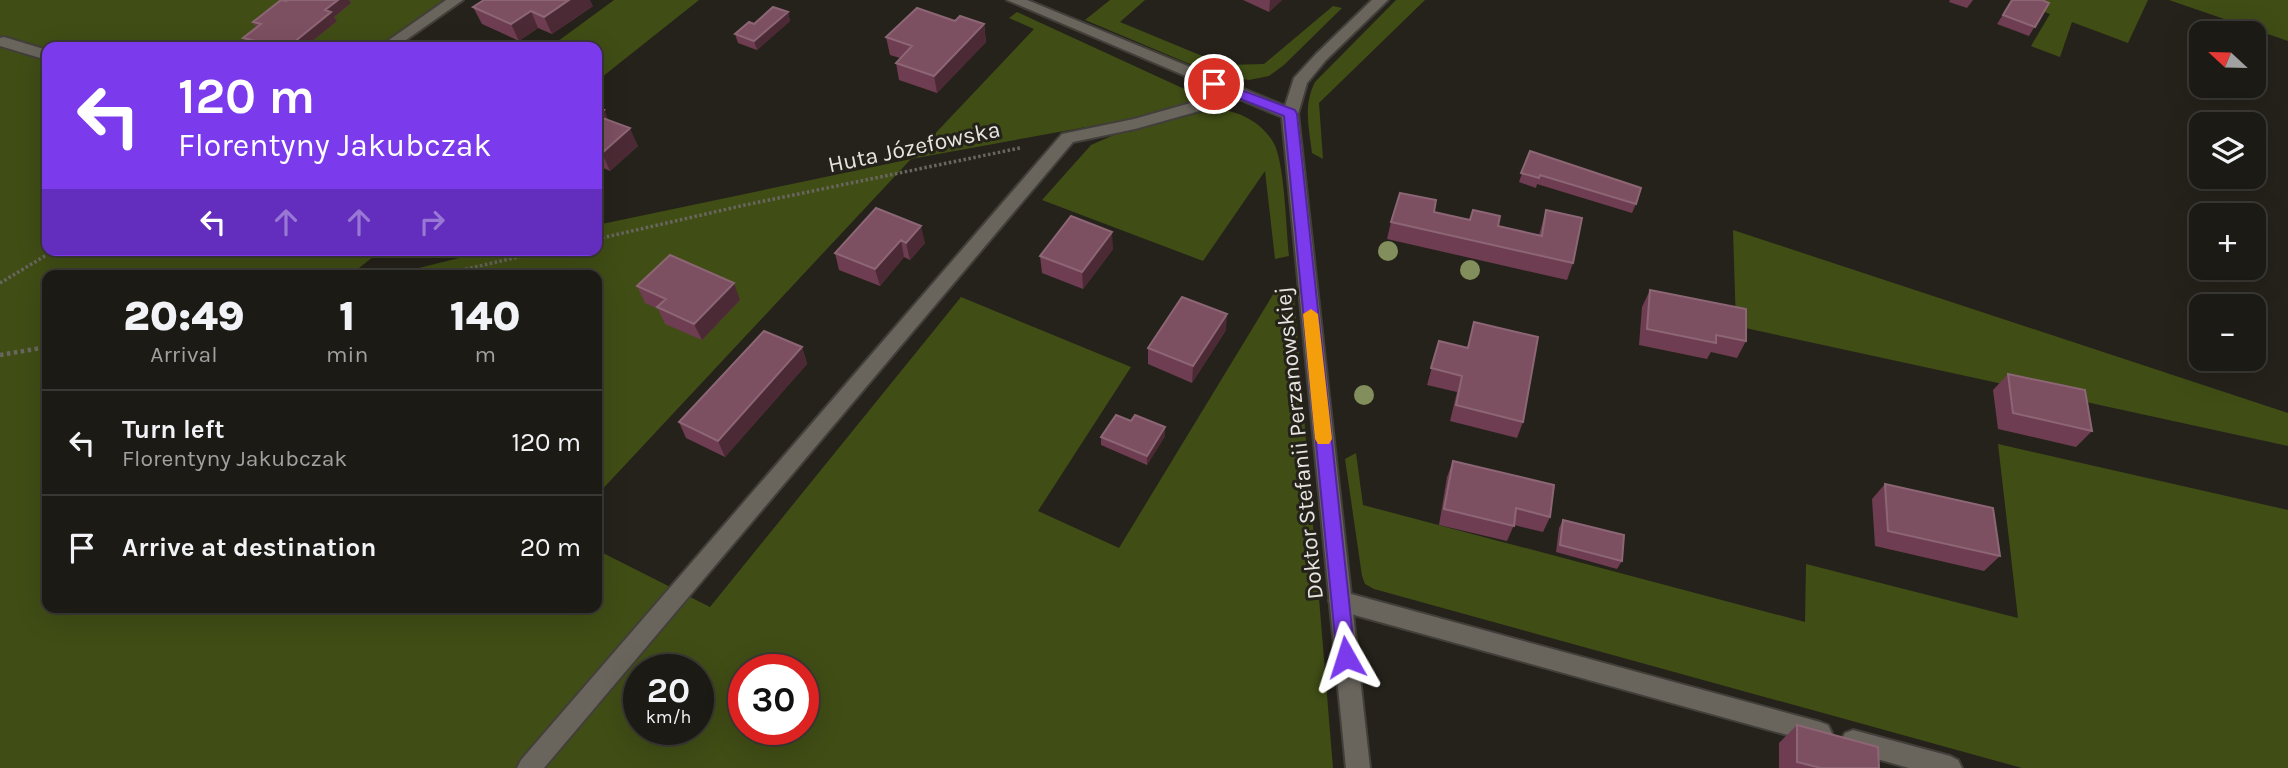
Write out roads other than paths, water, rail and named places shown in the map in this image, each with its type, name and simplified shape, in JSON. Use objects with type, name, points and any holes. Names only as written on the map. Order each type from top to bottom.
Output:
[{"type":"street","points":[[393,42],[456,0]]},
{"type":"street","points":[[1014,0],[1290,114],[1300,82],[1321,57],[1381,0]]},
{"type":"street","points":[[4,42],[42,53]]},
{"type":"street","name":"Doktor Stefanii Perzanowskiej","points":[[1290,114],[1358,768]]},
{"type":"street","points":[[529,768],[1068,138]]},
{"type":"street","points":[[1340,601],[1950,768]]},
{"type":"lane","points":[[1068,138],[1135,124],[1240,94]]}]
